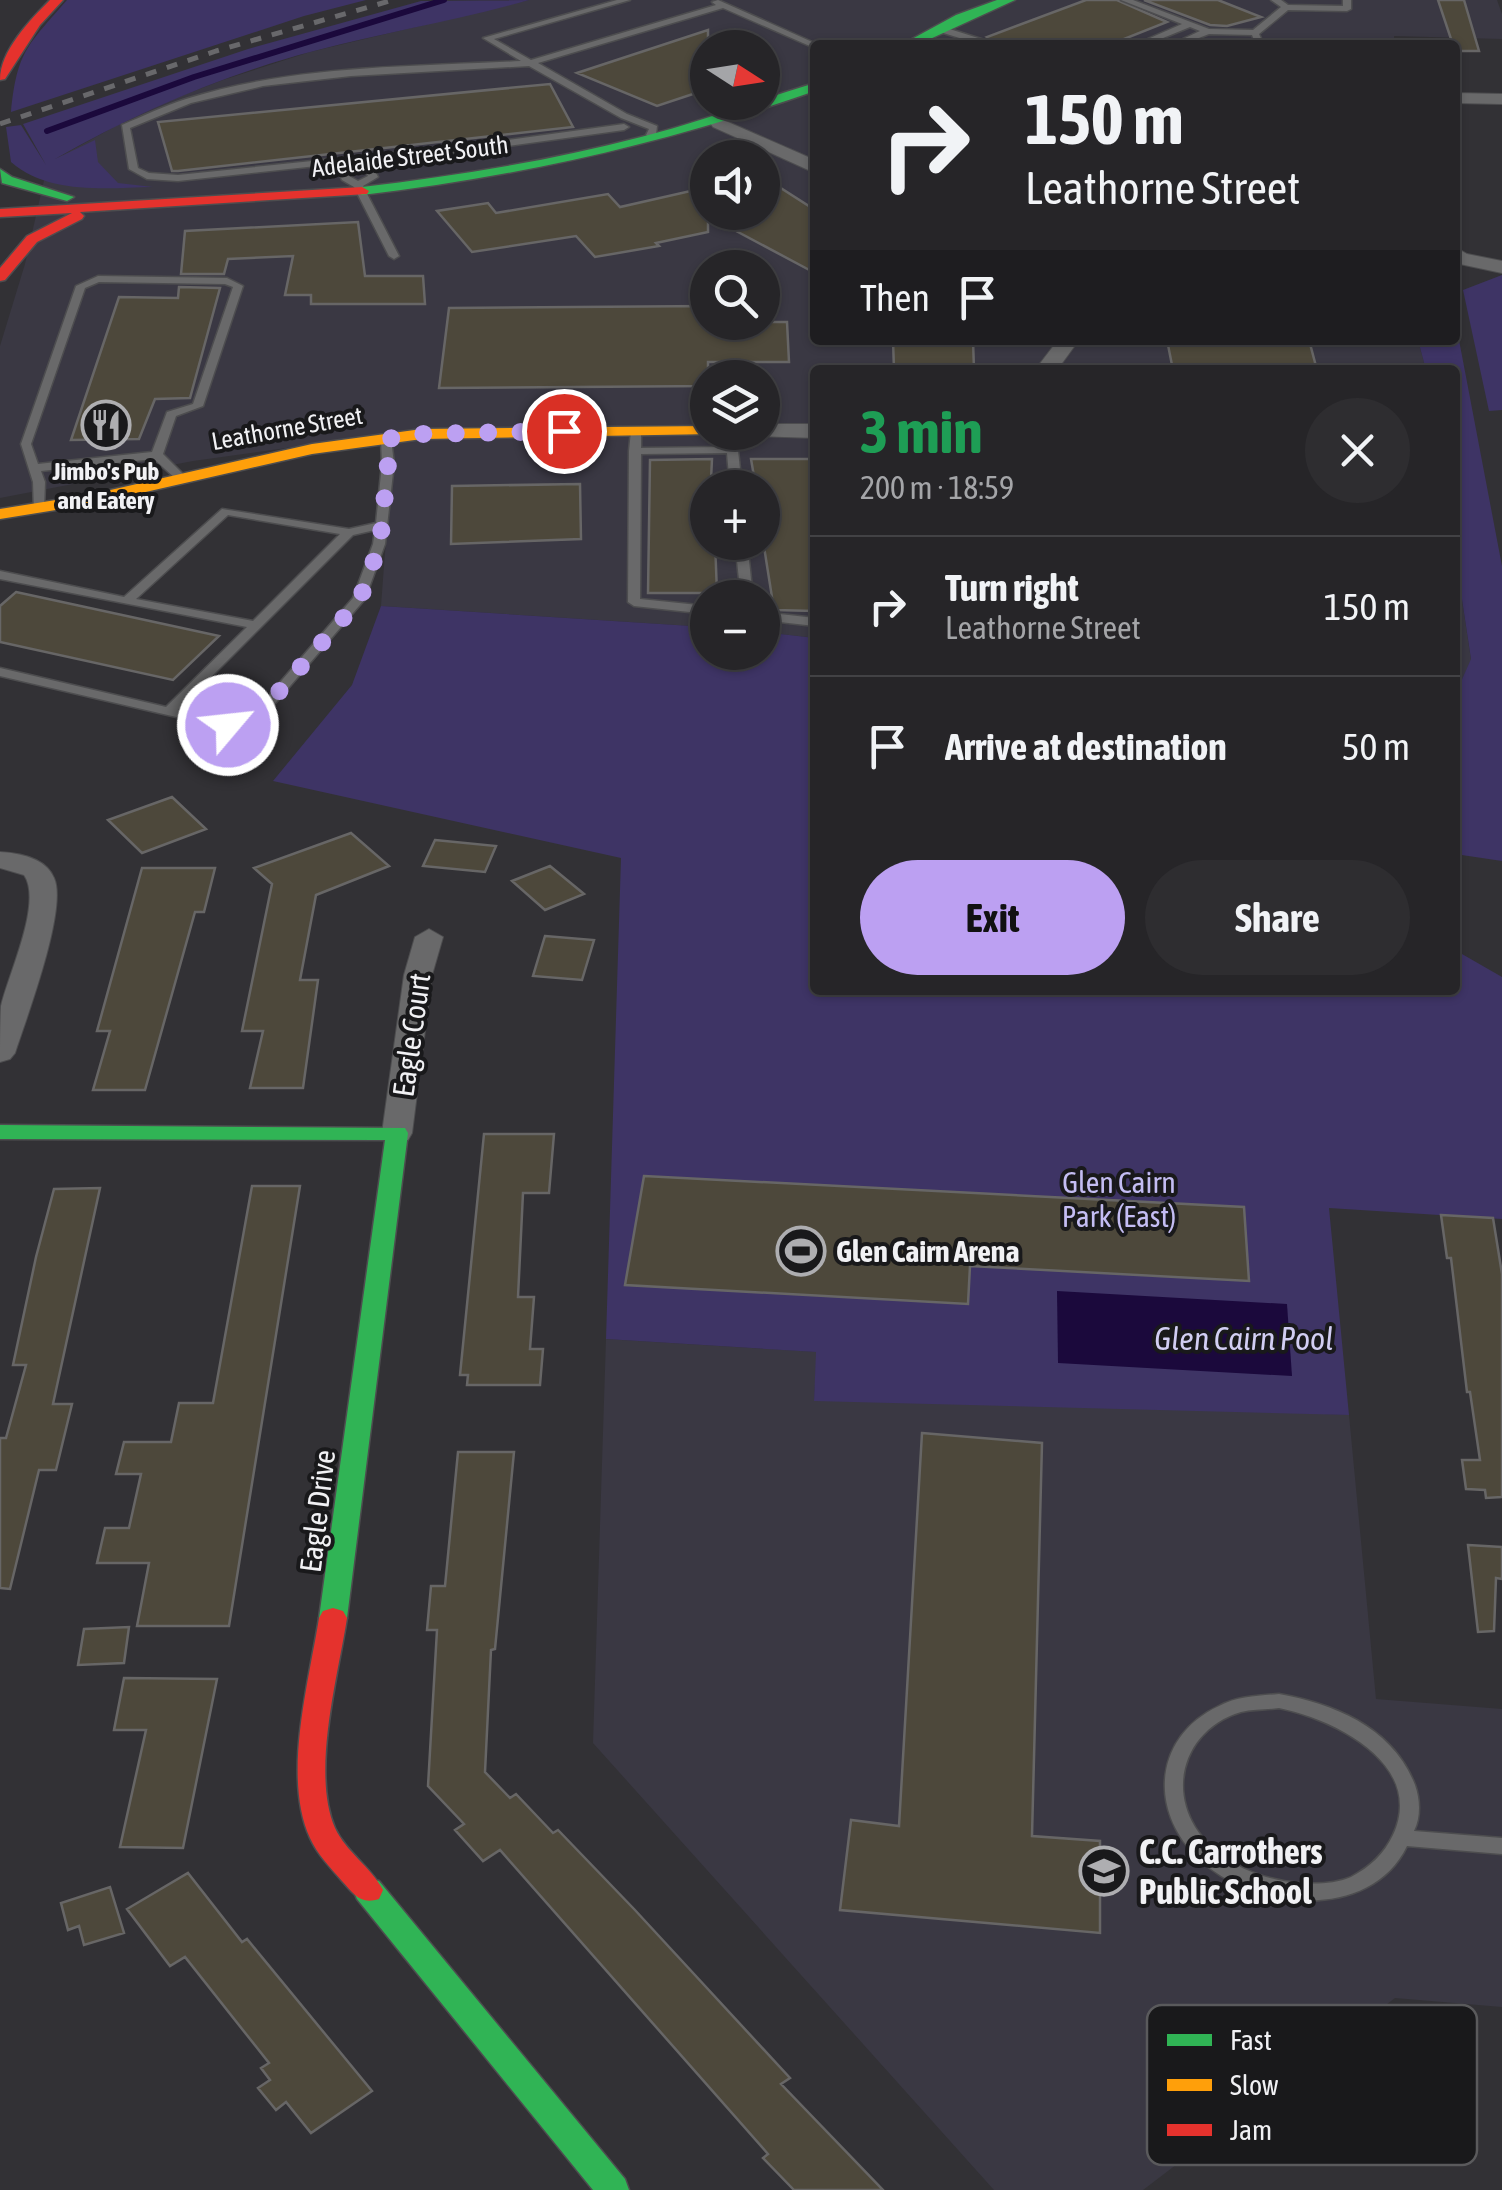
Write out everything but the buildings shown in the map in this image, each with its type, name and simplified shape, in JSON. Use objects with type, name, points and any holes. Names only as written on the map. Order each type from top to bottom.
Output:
[{"type":"main road","points":[[0,76],[35,23],[57,0]]},
{"type":"main road","points":[[917,40],[1009,0]]},
{"type":"main road","name":"Adelaide Street South","points":[[0,213],[134,207],[480,178],[719,122],[810,90]]},
{"type":"main road","points":[[0,173],[7,180],[70,198],[134,207]]},
{"type":"main road","points":[[0,277],[15,251],[41,230],[76,216],[134,207]]},
{"type":"main road","name":"Leathorne Street","points":[[0,514],[93,499],[312,449],[386,439],[527,431],[636,441],[690,434]]},
{"type":"main road","points":[[0,1132],[397,1133]]},
{"type":"main road","name":"Eagle Drive","points":[[397,1133],[312,1778],[315,1813],[324,1836],[613,2190]]},
{"type":"street","points":[[1460,98],[1502,99]]},
{"type":"street","points":[[719,122],[810,165]]},
{"type":"street","points":[[1460,256],[1502,266]]},
{"type":"street","points":[[1050,365],[1065,345]]},
{"type":"street","points":[[780,431],[810,431]]},
{"type":"street","points":[[0,860],[17,860],[41,877],[46,891],[38,935],[0,1053]]},
{"type":"street","name":"Eagle Court","points":[[397,1133],[418,975],[429,938]]},
{"type":"lane","points":[[626,0],[486,38],[624,122],[632,134],[655,138]]},
{"type":"lane","points":[[713,0],[810,43]]},
{"type":"lane","points":[[1125,0],[1208,31],[1255,33],[1286,7]]},
{"type":"lane","points":[[1275,0],[1286,7],[1348,9],[1346,0]]},
{"type":"lane","points":[[624,122],[364,159],[178,178],[147,176],[134,169],[125,127],[188,101],[263,84],[351,73],[529,63],[724,5]]},
{"type":"lane","points":[[1150,40],[1188,24]]},
{"type":"lane","points":[[940,29],[976,40]]},
{"type":"lane","points":[[1186,40],[1208,31]]},
{"type":"lane","points":[[1255,33],[1258,40]]},
{"type":"lane","points":[[359,189],[373,177],[364,159]]},
{"type":"lane","points":[[338,162],[345,178],[359,189],[394,256]]},
{"type":"lane","points":[[38,508],[39,482],[26,444],[81,286],[98,279],[227,280],[238,286],[198,406],[171,414],[157,454]]},
{"type":"lane","points":[[0,672],[228,725],[255,719],[360,599],[380,544],[388,464],[386,439]]},
{"type":"lane","points":[[690,446],[636,441],[634,602],[690,608]]},
{"type":"lane","points":[[732,450],[734,470]]},
{"type":"lane","points":[[157,454],[180,477]]},
{"type":"lane","points":[[34,468],[157,454]]},
{"type":"lane","points":[[127,600],[226,510],[348,532],[382,525]]},
{"type":"lane","points":[[168,712],[348,532]]},
{"type":"lane","points":[[0,575],[256,626]]},
{"type":"lane","points":[[780,618],[810,621]]},
{"type":"lane","points":[[1302,1704],[1340,1716],[1370,1734],[1398,1768],[1410,1801],[1404,1838],[1386,1865],[1343,1888],[1302,1893],[1257,1885],[1209,1858],[1184,1828],[1173,1796],[1175,1764],[1189,1736],[1217,1714],[1240,1705],[1302,1704]]},
{"type":"lane","points":[[1404,1838],[1502,1846]]},
{"type":"shaded area","points":[[529,0],[1497,0],[1502,14],[1502,39],[1394,36],[1394,40],[810,40],[810,345],[1419,345],[1425,365],[810,365],[810,637],[780,634],[780,580],[690,580],[690,626],[381,606],[394,433],[193,461],[0,498],[0,346],[25,264],[48,163],[147,109],[310,52]]},
{"type":"shaded area","points":[[1460,586],[1471,660],[1460,684]]},
{"type":"shaded area","name":"C.C. Carrothers Public School","points":[[606,1339],[817,1352],[814,1400],[1349,1415],[1376,1699],[1502,1709],[1502,2007],[1395,1998],[1386,2005],[1147,2005],[1147,2165],[1176,2165],[1143,2190],[994,2190],[593,1743]]},
{"type":"green space","points":[[67,0],[366,0],[304,16],[11,112],[17,75],[27,50]]},
{"type":"green space","points":[[529,0],[314,51],[247,71],[149,111],[55,159],[95,140],[98,162],[118,183],[153,187],[60,185],[26,173],[11,162],[6,127],[21,125],[46,165],[23,124],[248,49],[421,1]]},
{"type":"green space","points":[[1502,275],[1502,410],[1489,411],[1463,290]]},
{"type":"green space","points":[[1419,345],[1460,345],[1502,566],[1502,861],[1460,855],[1460,684],[1471,659],[1460,586],[1460,365],[1425,365]]},
{"type":"green space","name":"Glen Cairn Park (East)","points":[[381,606],[690,626],[690,670],[780,670],[780,634],[810,637],[810,995],[1460,995],[1460,953],[1502,977],[1502,1219],[1329,1208],[1349,1415],[814,1401],[816,1352],[606,1339],[621,858],[273,781],[352,685]]},
{"type":"water","name":"Glen Cairn Pool","points":[[1057,1291],[1287,1304],[1292,1376],[1058,1363]]},
{"type":"waterway","points":[[47,131],[194,77],[444,0]]},
{"type":"railway","points":[[0,124],[216,51],[393,0]]},
{"type":"traffic: fast","points":[[917,40],[1009,0]]},
{"type":"traffic: fast","points":[[362,191],[478,176],[592,153],[704,124],[810,89]]},
{"type":"traffic: fast","points":[[0,173],[7,180],[67,197]]},
{"type":"traffic: fast","points":[[0,1132],[397,1133],[333,1618]]},
{"type":"traffic: fast","points":[[368,1890],[613,2190]]},
{"type":"traffic: slow","points":[[0,514],[93,499],[312,449],[422,434],[690,431]]},
{"type":"traffic: jam","points":[[0,76],[35,23],[57,0]]},
{"type":"traffic: jam","points":[[0,213],[362,191]]},
{"type":"traffic: jam","points":[[0,277],[32,239],[77,216]]},
{"type":"traffic: jam","points":[[333,1618],[313,1760],[316,1814],[323,1835],[368,1890]]},
{"type":"place","name":"Jimbo's Pub and Eatery","points":[[106,425]]},
{"type":"place","name":"Glen Cairn Arena","points":[[801,1251]]},
{"type":"place","name":"C.C. Carrothers Public School","points":[[1104,1871]]},
{"type":"route","points":[[228,725],[255,719],[304,668],[360,599],[380,544],[388,464],[386,439],[422,434],[564,431]]}]
